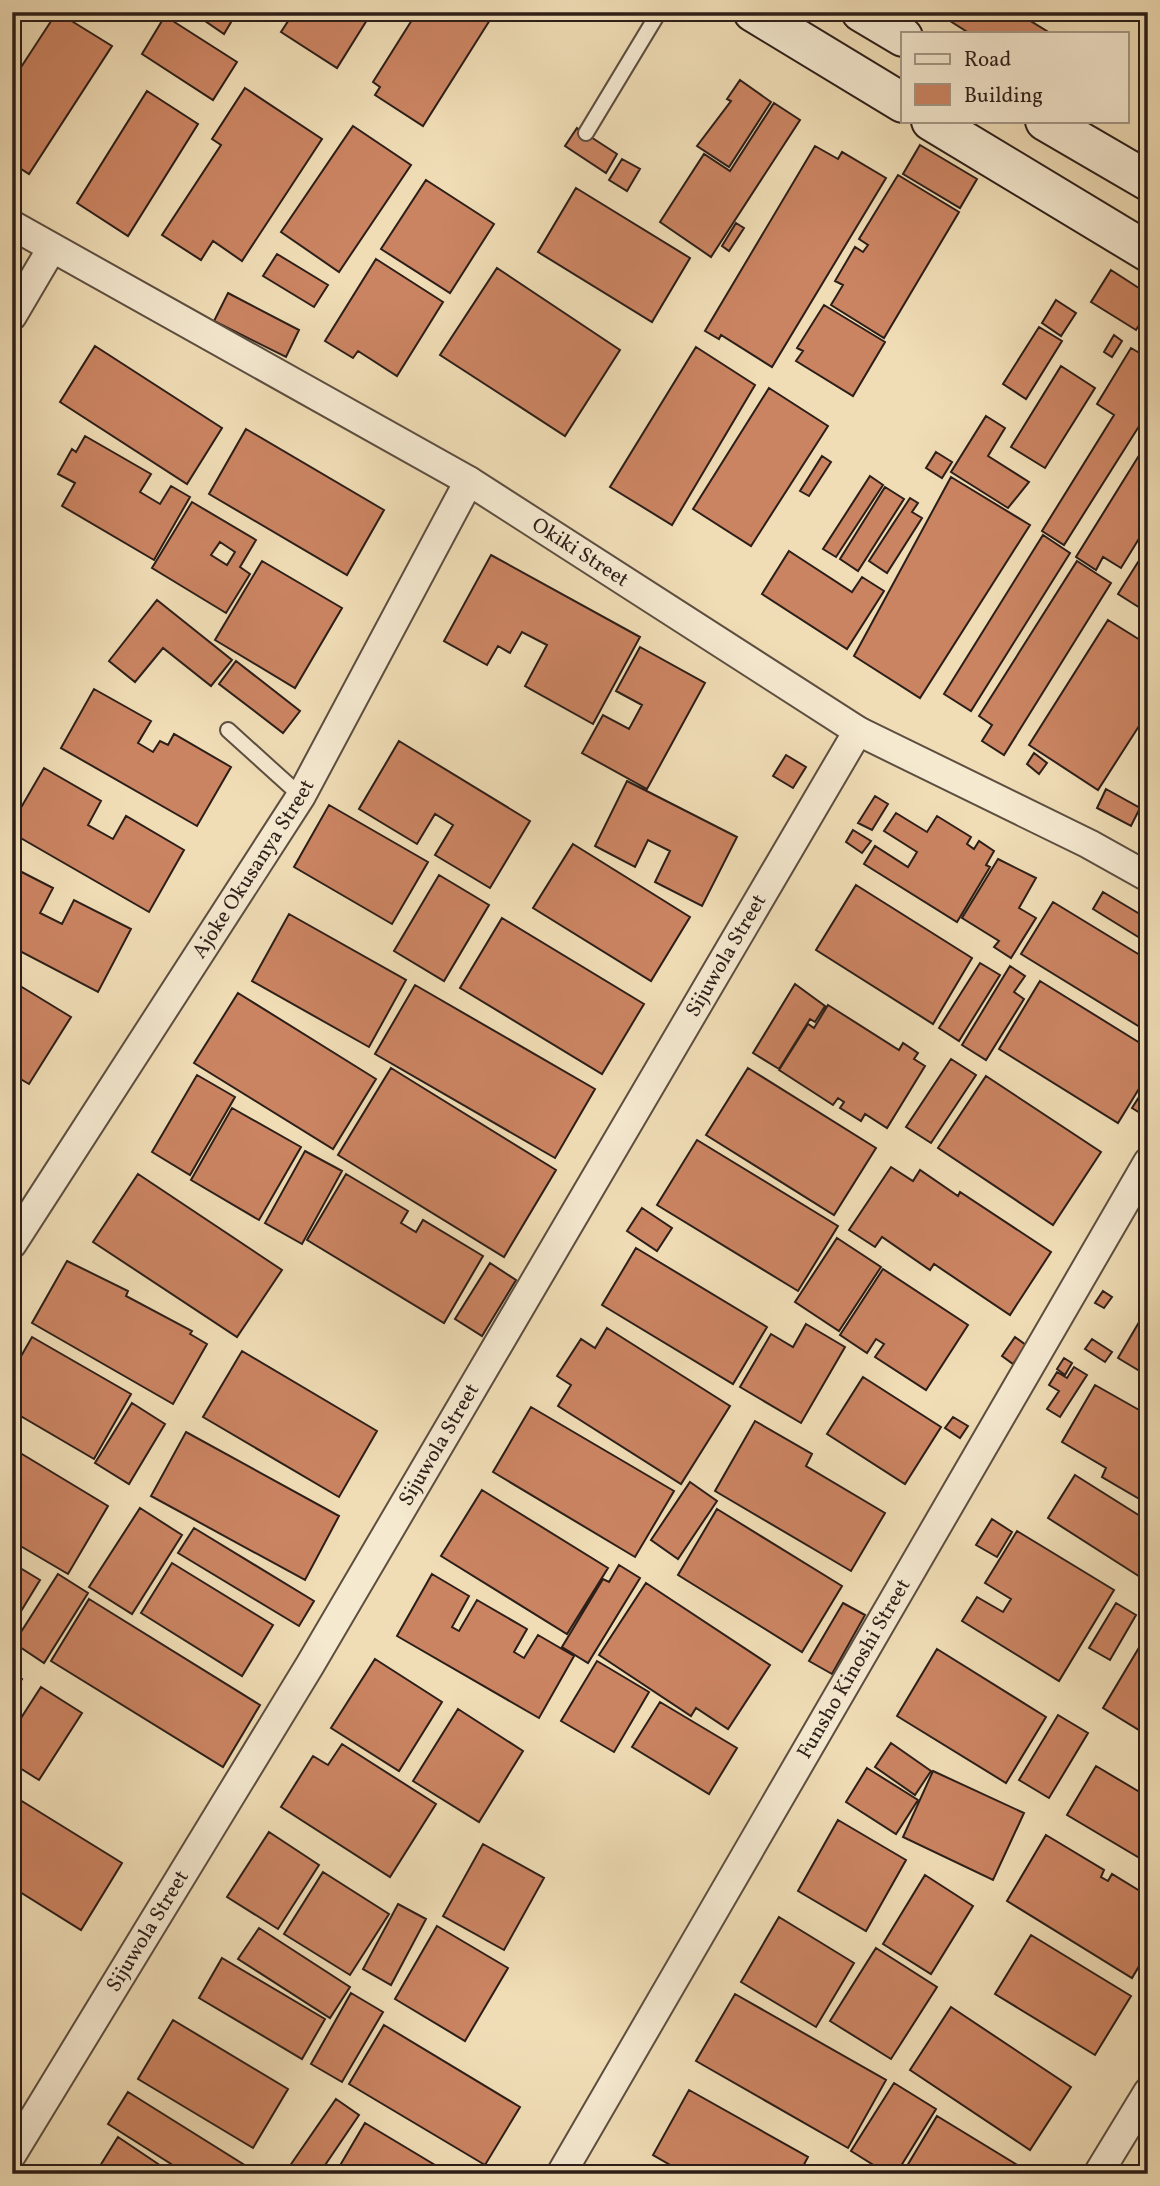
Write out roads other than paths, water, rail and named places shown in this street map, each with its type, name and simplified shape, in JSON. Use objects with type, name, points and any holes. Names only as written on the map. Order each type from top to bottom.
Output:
[{"type":"main road","points":[[753,12],[901,102]]},
{"type":"main road","points":[[861,12],[901,36]]},
{"type":"main road","points":[[933,122],[1148,253]]},
{"type":"main road","points":[[1047,122],[1148,181]]},
{"type":"street","name":"Okiki Street","points":[[12,225],[469,481],[858,731],[1089,844],[1148,877]]},
{"type":"street","points":[[12,316],[52,248]]},
{"type":"street","name":"Ajoke Okusanya Street","points":[[12,1244],[302,796],[469,481]]},
{"type":"street","name":"Sijuwola Street","points":[[12,2154],[310,1665],[858,731]]},
{"type":"street","name":"Funsho Kinoshi Street","points":[[561,2174],[1148,1162]]},
{"type":"street","points":[[1098,2174],[1148,2092]]},
{"type":"lane","points":[[586,133],[659,12]]},
{"type":"lane","points":[[229,730],[302,796]]}]
